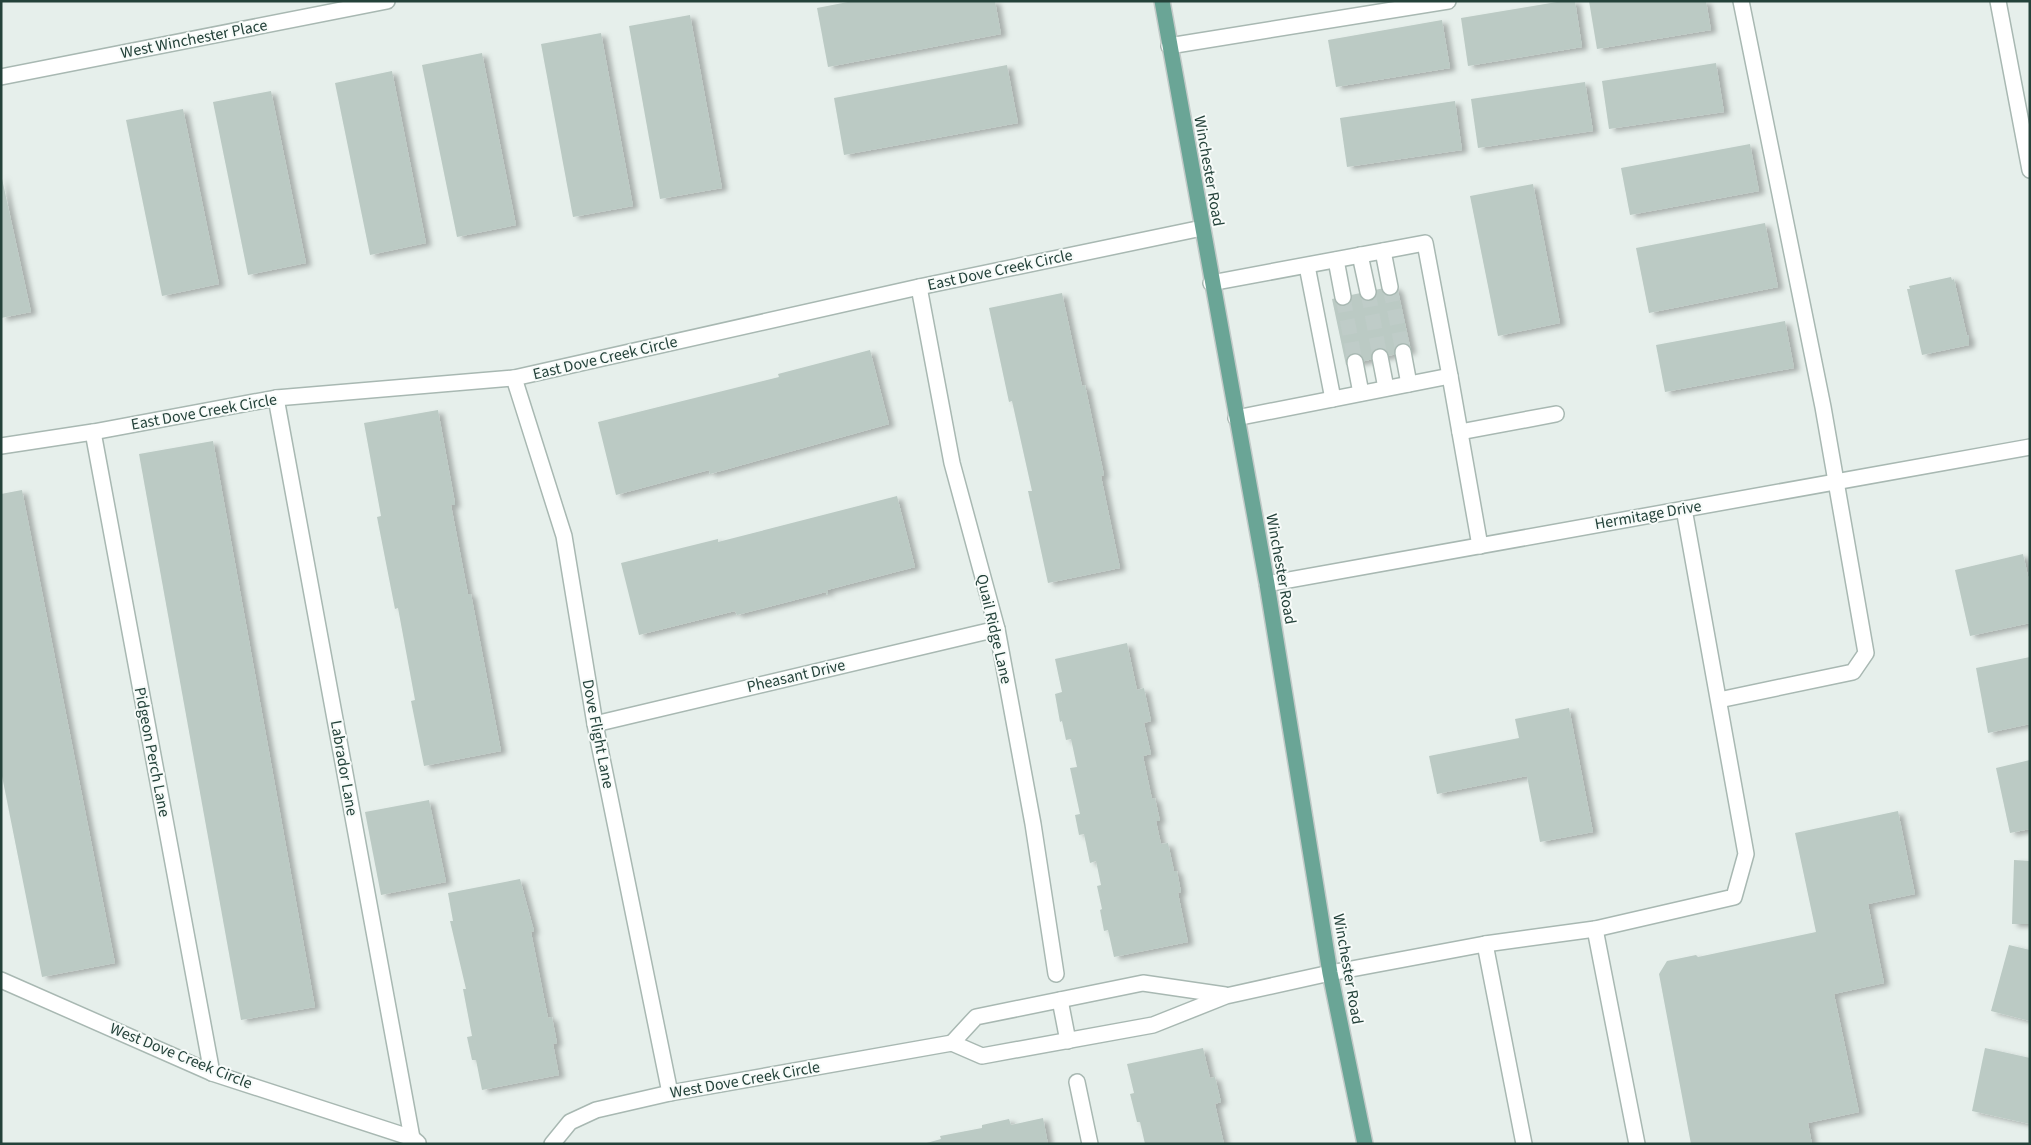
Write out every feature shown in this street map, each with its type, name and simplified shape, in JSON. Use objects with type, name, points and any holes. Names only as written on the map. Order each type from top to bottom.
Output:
[{"type":"main road","name":"Winchester Road","points":[[1162,1],[1211,283],[1267,584],[1330,973],[1365,1144]]},
{"type":"street","name":"West Winchester Place","points":[[1,77],[388,1]]},
{"type":"street","points":[[1170,46],[1448,1]]},
{"type":"street","points":[[1719,700],[1853,672],[1866,653],[1836,482],[1740,1]]},
{"type":"street","points":[[1998,1],[2030,170]]},
{"type":"street","name":"East Dove Creek Circle","points":[[1,446],[93,432],[276,398],[514,378],[919,287],[1202,228]]},
{"type":"street","points":[[1211,283],[1425,243],[1480,546]]},
{"type":"street","points":[[1383,251],[1390,287]]},
{"type":"street","points":[[1360,256],[1368,292]]},
{"type":"street","points":[[1336,260],[1343,297]]},
{"type":"street","points":[[1307,266],[1333,399]]},
{"type":"street","name":"Quail Ridge Lane","points":[[919,287],[952,463],[997,629],[1033,824],[1056,974]]},
{"type":"street","points":[[1403,352],[1409,384]]},
{"type":"street","points":[[1380,357],[1386,388]]},
{"type":"street","points":[[1355,362],[1361,393]]},
{"type":"street","points":[[1236,418],[1450,376]]},
{"type":"street","name":"Dove Flight Lane","points":[[514,378],[564,536],[595,724],[670,1093]]},
{"type":"street","name":"Labrador Lane","points":[[276,398],[415,1141]]},
{"type":"street","points":[[1460,432],[1556,414]]},
{"type":"street","name":"Pidgeon Perch Lane","points":[[93,432],[212,1073]]},
{"type":"street","name":"Hermitage Drive","points":[[1267,584],[2030,447]]},
{"type":"street","points":[[1226,996],[1143,983],[976,1017],[952,1043],[982,1056],[1153,1025],[1226,996],[1330,973],[1485,944],[1595,928],[1734,897],[1746,854],[1684,509]]},
{"type":"street","name":"Pheasant Drive","points":[[595,724],[997,629]]},
{"type":"street","points":[[1595,928],[1637,1144]]},
{"type":"street","points":[[1485,944],[1524,1144]]},
{"type":"street","name":"West Dove Creek Circle","points":[[1,980],[212,1073],[415,1141]]},
{"type":"street","points":[[1060,1000],[1068,1040]]},
{"type":"street","name":"West Dove Creek Circle","points":[[552,1144],[570,1122],[596,1110],[670,1093],[952,1043]]},
{"type":"street","points":[[1078,1082],[1090,1144]]},
{"type":"building","points":[[853,1],[995,1],[1001,34],[828,67],[817,8]]},
{"type":"building","points":[[1563,1],[1575,1],[1582,47],[1468,66],[1461,18]]},
{"type":"building","points":[[1589,1],[1706,1],[1711,30],[1597,49]]},
{"type":"building","points":[[690,15],[722,188],[660,199],[629,26]]},
{"type":"building","points":[[1442,20],[1450,68],[1336,87],[1328,40]]},
{"type":"building","points":[[601,33],[633,206],[573,217],[541,44]]},
{"type":"building","points":[[482,53],[516,225],[457,237],[422,65]]},
{"type":"building","points":[[1716,63],[1724,112],[1609,129],[1602,81]]},
{"type":"building","points":[[1007,65],[1018,123],[844,155],[834,98]]},
{"type":"building","points":[[392,71],[426,243],[370,255],[335,83]]},
{"type":"building","points":[[1585,82],[1593,131],[1478,148],[1471,99]]},
{"type":"building","points":[[271,91],[306,263],[248,275],[213,102]]},
{"type":"building","points":[[1455,101],[1462,150],[1347,167],[1340,118]]},
{"type":"building","points":[[183,109],[219,284],[162,296],[126,120]]},
{"type":"building","points":[[1750,144],[1759,191],[1630,215],[1621,168]]},
{"type":"building","points":[[1,174],[31,312],[1,318]]},
{"type":"building","points":[[1533,184],[1560,323],[1498,336],[1470,196]]},
{"type":"building","points":[[1765,223],[1778,287],[1649,313],[1636,248]]},
{"type":"building","points":[[1951,277],[1952,280],[1954,279],[1967,336],[1969,335],[1969,345],[1922,355],[1907,289],[1910,289],[1909,286]]},
{"type":"building","points":[[1394,286],[1398,291],[1411,351],[1346,365],[1332,299]]},
{"type":"building","points":[[1062,293],[1082,386],[1085,385],[1104,475],[1101,476],[1120,568],[1048,583],[1028,491],[1032,491],[1012,401],[1009,402],[989,308]]},
{"type":"building","points":[[1785,321],[1794,368],[1665,392],[1656,345]]},
{"type":"building","points":[[870,350],[889,424],[710,474],[709,470],[616,495],[598,422],[779,377],[778,374]]},
{"type":"building","points":[[438,410],[455,503],[455,505],[451,505],[468,594],[471,594],[501,751],[424,766],[411,701],[415,700],[398,608],[395,609],[377,517],[381,516],[364,423]]},
{"type":"building","points":[[213,441],[315,1007],[241,1020],[139,454]]},
{"type":"building","points":[[22,490],[115,963],[42,977],[1,771],[1,494]]},
{"type":"building","points":[[897,496],[915,567],[827,590],[827,595],[826,592],[737,615],[735,611],[639,635],[621,563],[718,539],[718,542]]},
{"type":"building","points":[[2023,554],[2030,585],[2030,623],[1970,636],[1955,570]]},
{"type":"building","points":[[1127,643],[1137,690],[1144,688],[1151,721],[1144,723],[1151,754],[1143,756],[1152,799],[1155,798],[1160,821],[1156,821],[1161,844],[1168,843],[1174,871],[1177,871],[1181,892],[1178,893],[1188,942],[1114,957],[1108,930],[1104,931],[1100,910],[1102,909],[1097,886],[1101,885],[1096,861],[1090,863],[1084,834],[1079,835],[1075,815],[1080,814],[1070,768],[1077,767],[1071,739],[1066,740],[1062,721],[1060,722],[1055,694],[1062,692],[1055,659]]},
{"type":"building","points":[[2030,657],[2030,724],[1988,733],[1976,668]]},
{"type":"building","points":[[1569,708],[1593,832],[1540,842],[1527,776],[1437,794],[1429,756],[1519,738],[1515,719]]},
{"type":"building","points":[[2030,760],[2030,829],[2010,833],[1996,768]]},
{"type":"building","points":[[429,800],[446,882],[381,895],[365,812]]},
{"type":"building","points":[[1898,811],[1915,894],[1868,904],[1884,983],[1834,994],[1859,1112],[1808,1123],[1812,1144],[1691,1144],[1659,974],[1667,961],[1696,955],[1698,957],[1816,932],[1795,833]]},
{"type":"building","points":[[2014,860],[2030,861],[2030,924],[2012,924]]},
{"type":"building","points":[[520,879],[534,931],[531,932],[548,1018],[552,1017],[557,1043],[553,1044],[559,1075],[482,1090],[476,1060],[472,1060],[467,1037],[472,1036],[463,989],[466,989],[450,921],[453,921],[448,893]]},
{"type":"building","points":[[2009,945],[2030,950],[2030,1021],[1991,1011]]},
{"type":"building","points":[[1203,1048],[1210,1078],[1215,1077],[1221,1102],[1215,1104],[1224,1144],[1145,1144],[1140,1122],[1137,1122],[1130,1094],[1134,1093],[1127,1064]]},
{"type":"building","points":[[1985,1048],[2030,1058],[2030,1124],[1972,1111]]},
{"type":"building","points":[[1043,1118],[1048,1144],[923,1144],[941,1139],[940,1136],[982,1128],[982,1125],[1009,1119],[1011,1125]]},
{"type":"tunnel","points":[[1390,287],[1403,352]]},
{"type":"tunnel","points":[[1368,292],[1380,357]]},
{"type":"tunnel","points":[[1343,297],[1355,362]]}]
